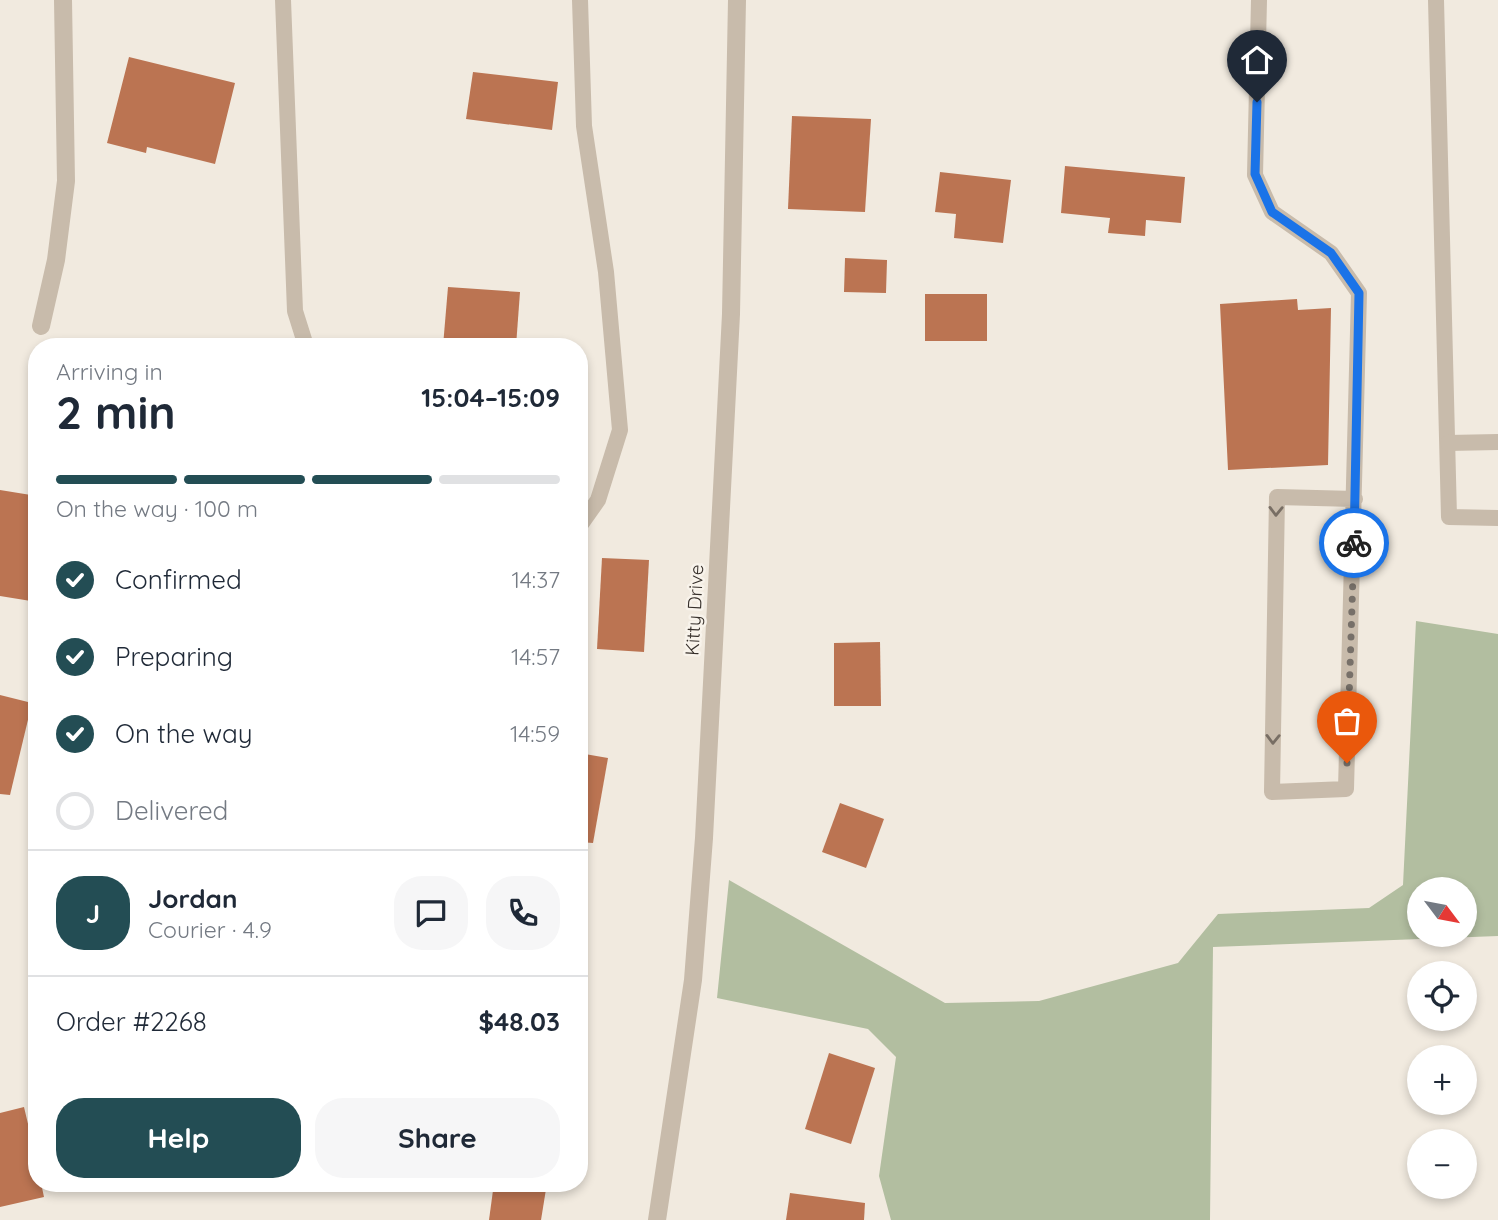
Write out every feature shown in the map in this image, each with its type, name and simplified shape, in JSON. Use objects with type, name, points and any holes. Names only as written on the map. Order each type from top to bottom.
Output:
[{"type":"street","points":[[41,326],[56,260],[65,181],[63,0]]},
{"type":"street","name":"Kitty Drive","points":[[657,1220],[693,980],[704,838],[731,314],[737,0]]},
{"type":"lane","points":[[283,0],[295,311],[303,338]]},
{"type":"lane","points":[[580,0],[584,127],[606,272],[620,429],[598,500],[588,514]]},
{"type":"lane","points":[[1259,0],[1255,174],[1272,212],[1331,253],[1359,293],[1355,499],[1346,789],[1272,792],[1277,497],[1355,499]]},
{"type":"lane","points":[[1436,0],[1449,517],[1498,519]]},
{"type":"lane","points":[[1448,443],[1498,442]]},
{"type":"green space","points":[[1416,621],[1498,634],[1498,936],[1477,937],[1477,877],[1407,877],[1407,940],[1213,947],[1210,1220],[891,1220],[879,1176],[896,1057],[868,1029],[717,998],[729,880],[945,1003],[1039,1001],[1178,963],[1218,914],[1369,908],[1403,885]]},
{"type":"building","points":[[129,57],[235,83],[215,164],[147,147],[146,153],[107,143]]},
{"type":"building","points":[[473,72],[558,82],[552,130],[466,119]]},
{"type":"building","points":[[792,116],[871,119],[865,212],[788,209]]},
{"type":"building","points":[[1065,166],[1185,177],[1181,223],[1146,220],[1145,236],[1108,233],[1110,218],[1061,213]]},
{"type":"building","points":[[940,172],[1011,180],[1003,243],[954,238],[956,214],[935,212]]},
{"type":"building","points":[[845,258],[887,260],[886,293],[844,292]]},
{"type":"building","points":[[448,287],[520,292],[517,338],[444,338]]},
{"type":"building","points":[[925,294],[987,294],[987,341],[925,341]]},
{"type":"building","points":[[1297,299],[1298,310],[1331,308],[1328,465],[1228,470],[1220,304]]},
{"type":"building","points":[[0,490],[28,495],[28,601],[0,596]]},
{"type":"building","points":[[602,558],[649,560],[644,652],[597,649]]},
{"type":"building","points":[[880,642],[881,706],[834,706],[834,643]]},
{"type":"building","points":[[0,695],[28,702],[28,720],[10,795],[0,794]]},
{"type":"building","points":[[588,755],[608,758],[593,843],[588,843]]},
{"type":"building","points":[[840,803],[884,819],[866,868],[822,852]]},
{"type":"building","points":[[829,1053],[875,1068],[851,1144],[805,1129]]},
{"type":"building","points":[[24,1107],[28,1124],[28,1192],[43,1192],[44,1197],[0,1207],[0,1113]]},
{"type":"building","points":[[493,1192],[546,1192],[541,1220],[489,1220]]},
{"type":"building","points":[[790,1193],[865,1203],[864,1220],[786,1220]]},
{"type":"way so far","points":[[1347,763],[1354,543]]},
{"type":"route","points":[[1257,102],[1255,174],[1272,212],[1331,253],[1359,293],[1354,543]]}]
